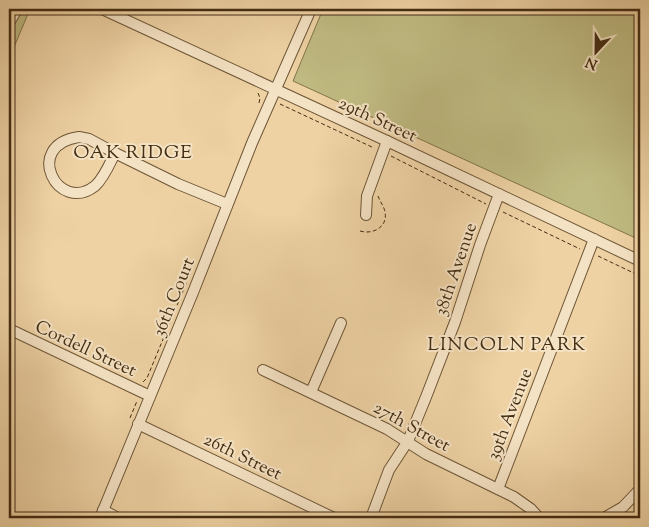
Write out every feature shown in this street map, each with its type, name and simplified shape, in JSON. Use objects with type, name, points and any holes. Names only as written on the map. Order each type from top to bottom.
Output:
[{"type":"street","points":[[9,23],[16,9]]},
{"type":"street","name":"36th Court","points":[[101,514],[270,100],[311,9]]},
{"type":"street","name":"29th Street","points":[[98,11],[276,89],[640,261]]},
{"type":"street","points":[[115,152],[95,186],[78,193],[68,192],[59,187],[52,179],[49,169],[49,158],[54,150],[60,142],[69,138],[79,137],[89,139],[115,152],[178,184],[227,204]]},
{"type":"street","points":[[366,215],[367,196],[387,141]]},
{"type":"street","name":"38th Avenue","points":[[371,518],[389,470],[408,441],[455,322],[499,194]]},
{"type":"street","name":"39th Avenue","points":[[498,489],[594,239]]},
{"type":"street","points":[[311,392],[341,322]]},
{"type":"street","name":"Cordell Street","points":[[9,329],[150,396]]},
{"type":"street","name":"27th Street","points":[[263,370],[367,418],[408,441],[426,454],[522,502],[539,518]]},
{"type":"street","name":"26th Street","points":[[138,424],[334,518]]},
{"type":"street","points":[[604,518],[623,507],[640,489]]},
{"type":"street","points":[[101,514],[118,518]]},
{"type":"path","points":[[84,9],[98,11]]},
{"type":"path","points":[[255,89],[259,95],[640,276]]},
{"type":"path","points":[[259,95],[259,103]]},
{"type":"path","points":[[360,231],[370,233],[383,224],[385,214],[377,191]]},
{"type":"path","points":[[140,384],[147,378],[190,272]]},
{"type":"shaded area","points":[[9,9],[30,9],[9,59]]},
{"type":"shaded area","points":[[323,9],[640,9],[640,240],[293,81]]},
{"type":"district","name":"OAK RIDGE","points":[[133,151]]},
{"type":"district","name":"LINCOLN PARK","points":[[507,343]]}]
